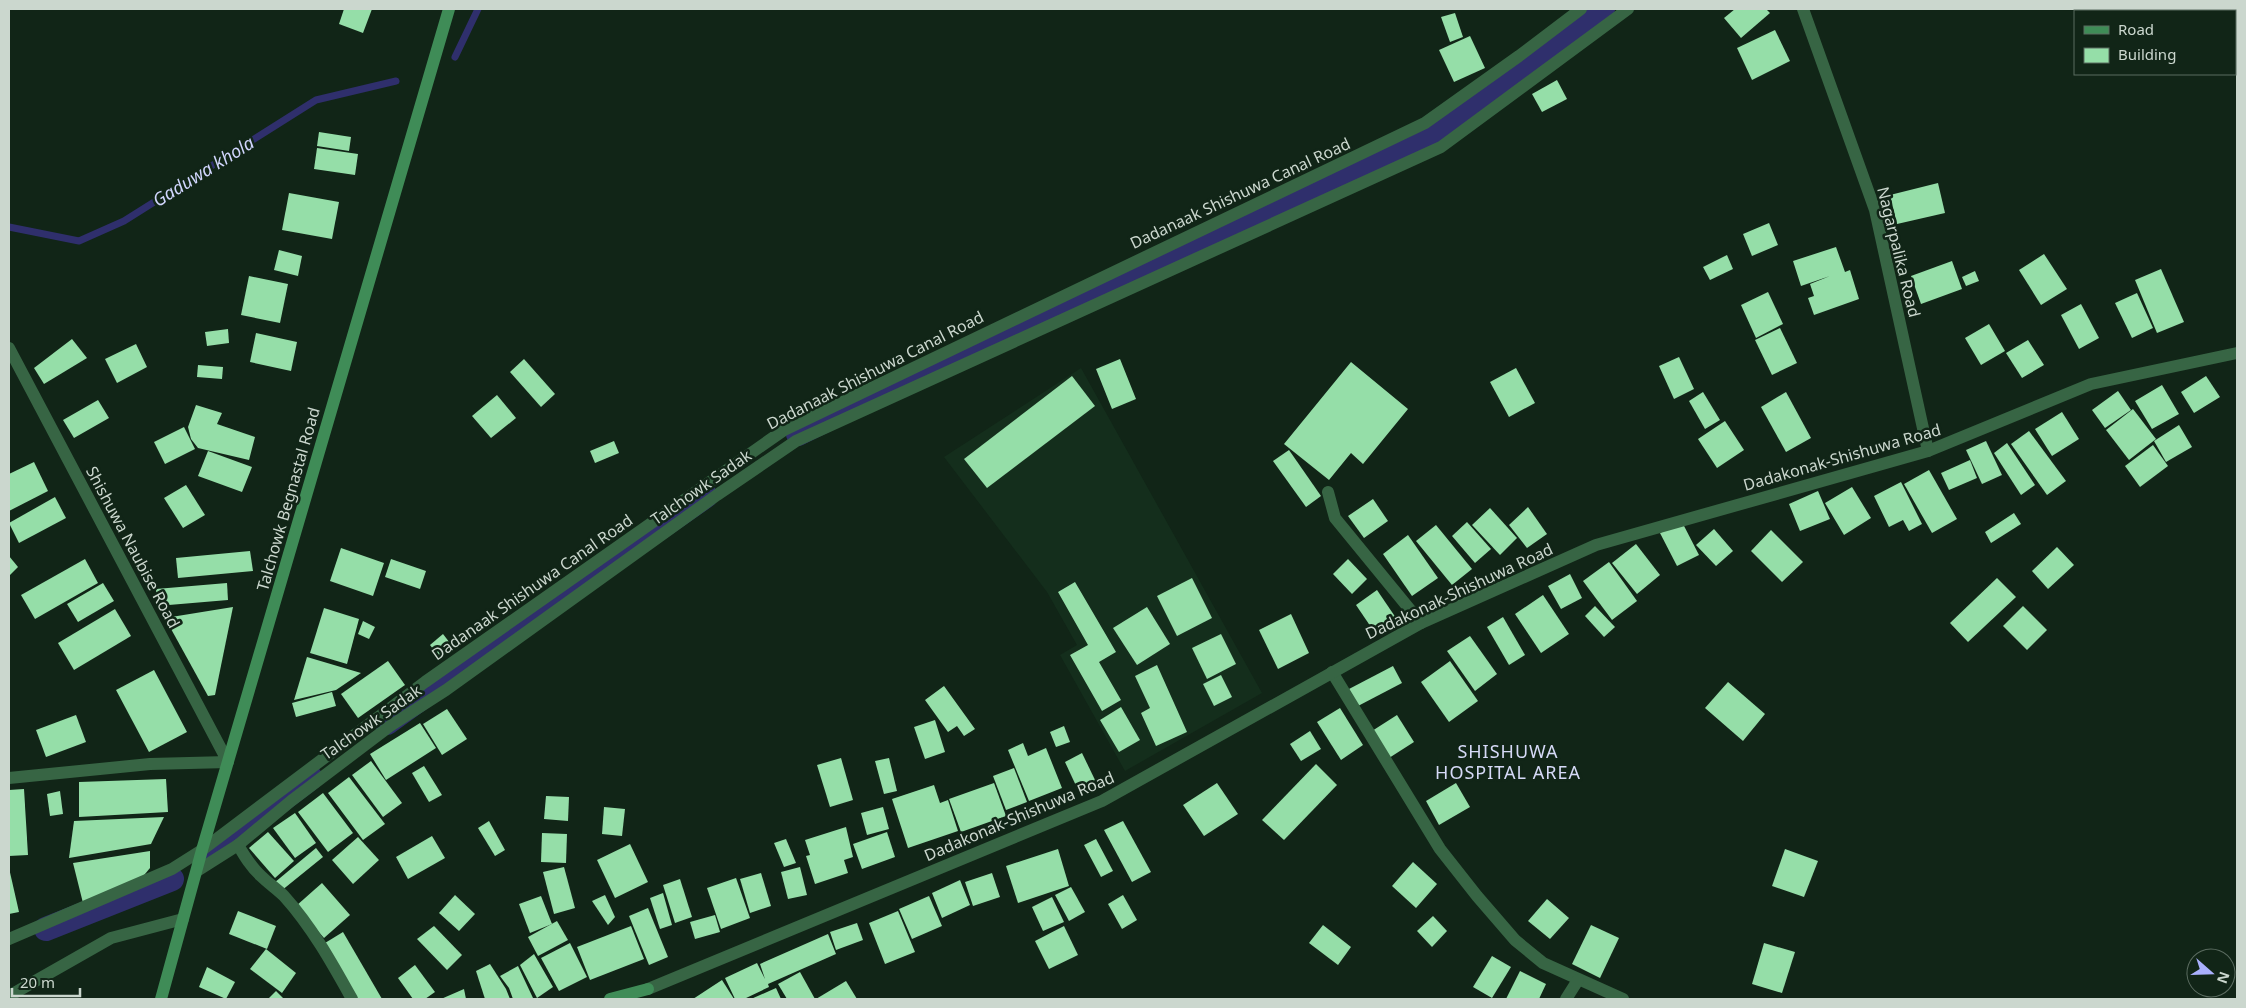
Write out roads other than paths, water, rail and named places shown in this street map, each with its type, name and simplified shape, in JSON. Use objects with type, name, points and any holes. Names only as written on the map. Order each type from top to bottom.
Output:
[{"type":"main road","name":"Talchowk Begnastal Road","points":[[161,999],[202,850],[449,9]]},
{"type":"main road","points":[[610,999],[644,994]]},
{"type":"street","name":"Dadanaak Shishuwa Canal Road","points":[[9,939],[172,869],[202,850],[425,682],[784,430],[1425,123],[1520,56],[1582,9]]},
{"type":"street","name":"Dadanaak Shishuwa Canal Road","points":[[796,441],[1442,147],[1628,9]]},
{"type":"street","name":"Nagarpalika Road","points":[[1803,9],[1875,210],[1928,451]]},
{"type":"street","name":"Shishuwa Naubise Road","points":[[9,348],[228,762]]},
{"type":"street","name":"Dadakonak-Shishuwa Road","points":[[644,994],[1102,801],[1422,623],[1596,545],[1928,451],[2091,384],[2237,352]]},
{"type":"street","name":"Talchowk Sadak","points":[[196,871],[238,846],[291,801],[390,726],[446,690],[684,517],[796,441]]},
{"type":"street","points":[[1328,492],[1334,518],[1422,623]]},
{"type":"street","points":[[1332,672],[1440,849],[1515,940],[1543,963],[1623,999]]},
{"type":"street","points":[[9,778],[150,764],[228,762]]},
{"type":"street","points":[[238,846],[247,862],[260,876],[283,895],[303,918],[333,964],[352,999]]},
{"type":"street","points":[[9,996],[112,938],[183,919]]},
{"type":"street","points":[[1566,999],[1578,980]]},
{"type":"waterway","points":[[455,57],[478,9]]},
{"type":"waterway","points":[[798,434],[909,379],[1441,128],[1603,9]]},
{"type":"waterway","name":"Gaduwa khola","points":[[9,227],[79,241],[124,221],[316,100],[396,81]]},
{"type":"waterway","points":[[387,723],[565,594],[706,496]]},
{"type":"waterway","points":[[215,851],[311,778]]},
{"type":"waterway","points":[[46,929],[172,879]]},
{"type":"district","name":"SHISHUWA HOSPITAL AREA","points":[[1508,761]]}]
